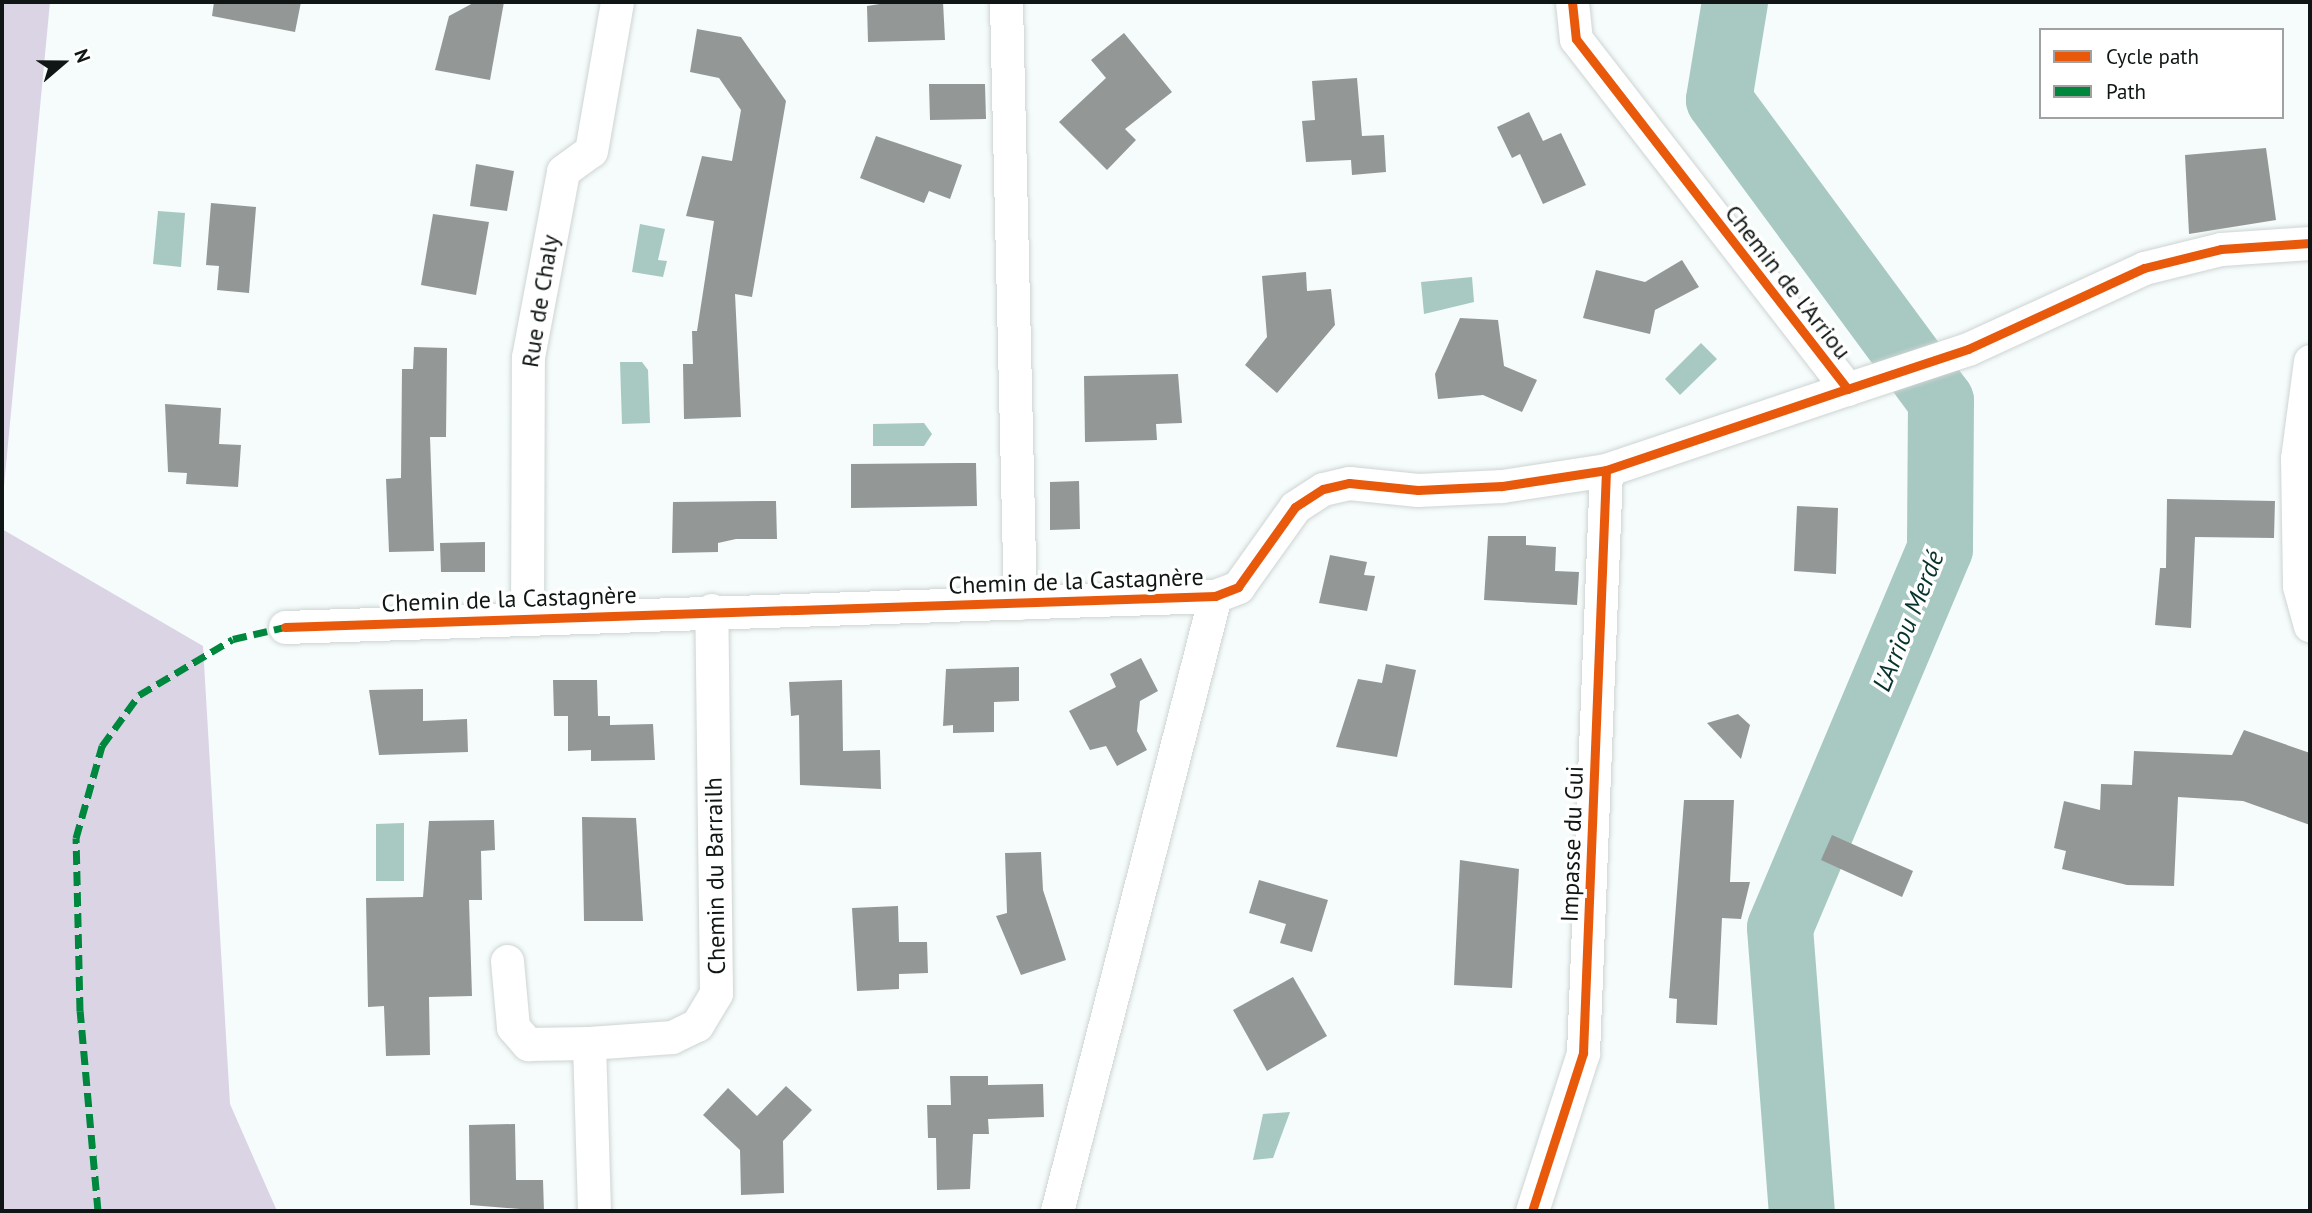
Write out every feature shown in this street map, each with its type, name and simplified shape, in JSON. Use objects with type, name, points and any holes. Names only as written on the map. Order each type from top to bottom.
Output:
[{"type":"street","name":"Rue de Chaly","points":[[527,619],[528,357],[563,171],[591,151],[617,2]]},
{"type":"street","points":[[1006,2],[1020,603]]},
{"type":"street","name":"Chemin de l'Arriou","points":[[1572,2],[1576,40],[1855,386],[1968,349],[2144,268],[2221,249],[2310,243]]},
{"type":"street","points":[[2310,361],[2297,458],[2299,586],[2310,626]]},
{"type":"street","name":"Chemin de la Castagnère","points":[[285,627],[711,610],[1215,596],[1238,587],[1295,507],[1323,489],[1349,483],[1418,490],[1502,486],[1606,470],[1855,386]]},
{"type":"street","name":"Impasse du Gui","points":[[1532,1211],[1583,1053],[1606,470]]},
{"type":"street","points":[[1057,1211],[1215,596]]},
{"type":"street","name":"Chemin du Barrailh","points":[[507,961],[513,1027],[528,1044],[672,1037],[697,1025],[716,993],[711,610]]},
{"type":"street","points":[[589,1043],[594,1211]]},
{"type":"shaded area","points":[[2,2],[50,2],[2,507]]},
{"type":"shaded area","points":[[158,211],[185,213],[181,267],[153,264]]},
{"type":"shaded area","points":[[640,224],[665,229],[658,260],[667,261],[663,277],[632,272]]},
{"type":"shaded area","points":[[1472,277],[1474,302],[1424,314],[1421,282]]},
{"type":"shaded area","points":[[1701,343],[1717,359],[1680,395],[1665,379]]},
{"type":"shaded area","points":[[620,362],[642,362],[648,370],[650,423],[622,424]]},
{"type":"shaded area","points":[[924,423],[932,434],[924,446],[873,446],[873,424]]},
{"type":"shaded area","points":[[2,529],[203,646],[230,1104],[277,1211],[2,1211]]},
{"type":"shaded area","points":[[404,823],[404,881],[376,881],[376,824]]},
{"type":"shaded area","points":[[1290,1112],[1273,1158],[1253,1160],[1263,1114]]},
{"type":"building","points":[[214,2],[301,2],[295,32],[212,16]]},
{"type":"building","points":[[475,2],[504,2],[490,80],[435,70],[449,16]]},
{"type":"building","points":[[892,2],[943,2],[945,40],[868,42],[867,6]]},
{"type":"building","points":[[697,29],[741,37],[786,101],[752,297],[735,294],[741,417],[684,419],[683,364],[693,364],[692,331],[697,331],[714,221],[686,216],[702,156],[732,161],[741,110],[719,78],[690,72]]},
{"type":"building","points":[[1124,33],[1172,92],[1125,129],[1136,140],[1107,170],[1059,122],[1106,78],[1091,60]]},
{"type":"building","points":[[1357,78],[1362,136],[1384,135],[1386,172],[1352,175],[1351,160],[1306,162],[1302,121],[1315,120],[1312,81]]},
{"type":"building","points":[[929,84],[985,84],[986,119],[930,120]]},
{"type":"building","points":[[1529,112],[1543,141],[1561,133],[1586,185],[1543,204],[1520,154],[1512,158],[1497,127]]},
{"type":"building","points":[[876,136],[962,165],[950,199],[929,191],[924,203],[860,178]]},
{"type":"building","points":[[2266,148],[2276,220],[2189,234],[2185,155]]},
{"type":"building","points":[[476,164],[514,171],[507,211],[470,206]]},
{"type":"building","points":[[211,203],[256,207],[249,293],[217,290],[219,266],[206,265]]},
{"type":"building","points":[[433,214],[489,222],[476,295],[421,285]]},
{"type":"building","points":[[1682,260],[1699,287],[1655,310],[1650,334],[1583,318],[1596,270],[1645,282]]},
{"type":"building","points":[[1306,272],[1307,291],[1331,289],[1335,325],[1277,393],[1245,365],[1267,337],[1262,276]]},
{"type":"building","points":[[1460,318],[1498,320],[1504,366],[1537,380],[1522,412],[1483,395],[1438,399],[1435,374]]},
{"type":"building","points":[[414,347],[447,348],[446,437],[430,437],[434,551],[389,552],[386,479],[401,478],[402,369],[413,369]]},
{"type":"building","points":[[1178,374],[1182,423],[1156,424],[1157,440],[1085,442],[1084,376]]},
{"type":"building","points":[[165,404],[221,408],[219,444],[241,445],[238,487],[186,484],[187,473],[168,472]]},
{"type":"building","points":[[976,463],[977,506],[851,508],[851,464]]},
{"type":"building","points":[[1079,481],[1080,529],[1050,530],[1050,482]]},
{"type":"building","points":[[2167,499],[2275,501],[2274,538],[2195,537],[2191,628],[2155,625],[2160,568],[2166,568]]},
{"type":"building","points":[[776,501],[777,539],[736,539],[718,543],[718,552],[672,553],[673,502]]},
{"type":"building","points":[[1797,506],[1838,508],[1836,574],[1794,571]]},
{"type":"building","points":[[1488,536],[1526,536],[1526,545],[1556,547],[1555,571],[1579,572],[1577,605],[1484,600]]},
{"type":"building","points":[[485,542],[485,572],[441,572],[440,543]]},
{"type":"building","points":[[1330,555],[1367,562],[1364,575],[1375,576],[1367,611],[1319,603]]},
{"type":"building","points":[[1141,658],[1158,691],[1140,701],[1137,731],[1147,750],[1117,766],[1106,746],[1090,750],[1069,711],[1116,687],[1110,674]]},
{"type":"building","points":[[1386,664],[1416,670],[1397,757],[1336,747],[1358,679],[1382,683]]},
{"type":"building","points":[[1019,667],[1019,701],[994,702],[994,732],[953,733],[953,725],[943,726],[946,669]]},
{"type":"building","points":[[553,680],[597,680],[598,716],[610,716],[610,725],[653,724],[655,760],[591,761],[591,750],[568,751],[568,716],[554,716]]},
{"type":"building","points":[[842,680],[843,751],[880,750],[881,789],[800,785],[799,715],[791,716],[789,682]]},
{"type":"building","points":[[423,689],[423,721],[467,719],[468,752],[379,755],[369,690]]},
{"type":"building","points":[[1738,714],[1750,725],[1741,759],[1707,723]]},
{"type":"building","points":[[2244,730],[2310,753],[2310,825],[2243,801],[2178,797],[2174,886],[2127,885],[2062,869],[2066,851],[2054,848],[2064,801],[2100,810],[2101,784],[2132,785],[2134,751],[2232,755]]},
{"type":"building","points":[[1684,800],[1734,800],[1730,882],[1750,882],[1741,919],[1722,918],[1717,1025],[1676,1023],[1677,999],[1669,998]]},
{"type":"building","points":[[582,817],[636,818],[643,921],[584,921]]},
{"type":"building","points":[[494,820],[495,850],[481,851],[482,900],[469,900],[472,996],[429,997],[430,1055],[386,1056],[384,1006],[368,1007],[366,898],[423,897],[429,821]]},
{"type":"building","points":[[1832,835],[1913,871],[1902,897],[1821,860]]},
{"type":"building","points":[[1041,852],[1043,890],[1066,960],[1021,975],[996,916],[1007,913],[1005,853]]},
{"type":"building","points":[[1460,860],[1519,869],[1512,988],[1454,985]]},
{"type":"building","points":[[1259,880],[1328,900],[1312,952],[1280,943],[1286,924],[1249,913]]},
{"type":"building","points":[[898,906],[899,942],[927,942],[928,973],[899,974],[899,989],[857,991],[852,908]]},
{"type":"building","points":[[1293,977],[1327,1036],[1267,1071],[1233,1010]]},
{"type":"building","points":[[950,1076],[988,1076],[988,1085],[1043,1084],[1044,1117],[988,1119],[989,1134],[973,1134],[970,1189],[937,1190],[936,1138],[928,1138],[927,1105],[951,1105]]},
{"type":"building","points":[[786,1086],[812,1110],[783,1141],[784,1193],[741,1195],[740,1150],[703,1115],[728,1088],[757,1116]]},
{"type":"building","points":[[515,1124],[516,1180],[543,1180],[544,1211],[470,1205],[469,1125]]},
{"type":"waterway","name":"L'Arriou Merdé","points":[[1735,2],[1719,100],[1941,401],[1940,549],[1780,928],[1802,1211]]},
{"type":"marked path","points":[[98,1211],[80,1011],[76,838],[102,746],[139,695],[233,639],[285,627]]},
{"type":"cycle path","points":[[1572,2],[1576,39],[1847,389],[1968,349],[2144,268],[2221,249],[2310,243]]},
{"type":"cycle path","points":[[285,627],[1215,596],[1238,587],[1295,507],[1323,489],[1349,483],[1418,490],[1502,486],[1606,470],[1847,389]]},
{"type":"cycle path","points":[[1532,1211],[1583,1053],[1606,470]]}]
